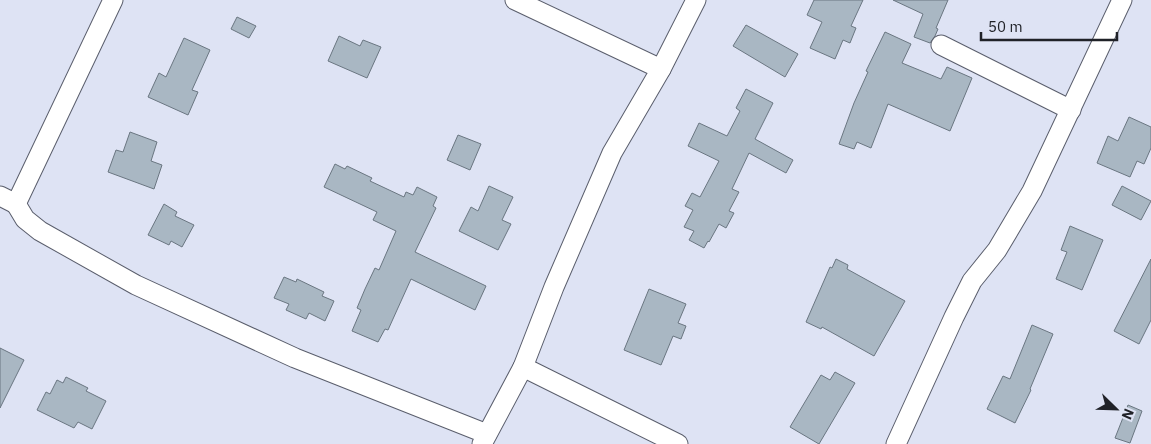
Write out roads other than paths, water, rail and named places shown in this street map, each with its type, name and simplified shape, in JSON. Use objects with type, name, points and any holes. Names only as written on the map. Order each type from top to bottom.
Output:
[{"type":"street","points":[[112,0],[8,200],[25,219],[40,231],[136,285],[295,358],[484,439],[524,366],[554,287],[612,153],[661,69],[696,0]]},
{"type":"street","points":[[515,0],[661,69]]},
{"type":"street","points":[[896,444],[972,281],[997,250],[1032,191],[1122,0]]},
{"type":"street","points":[[941,45],[1071,110]]},
{"type":"street","points":[[524,366],[678,444]]}]
